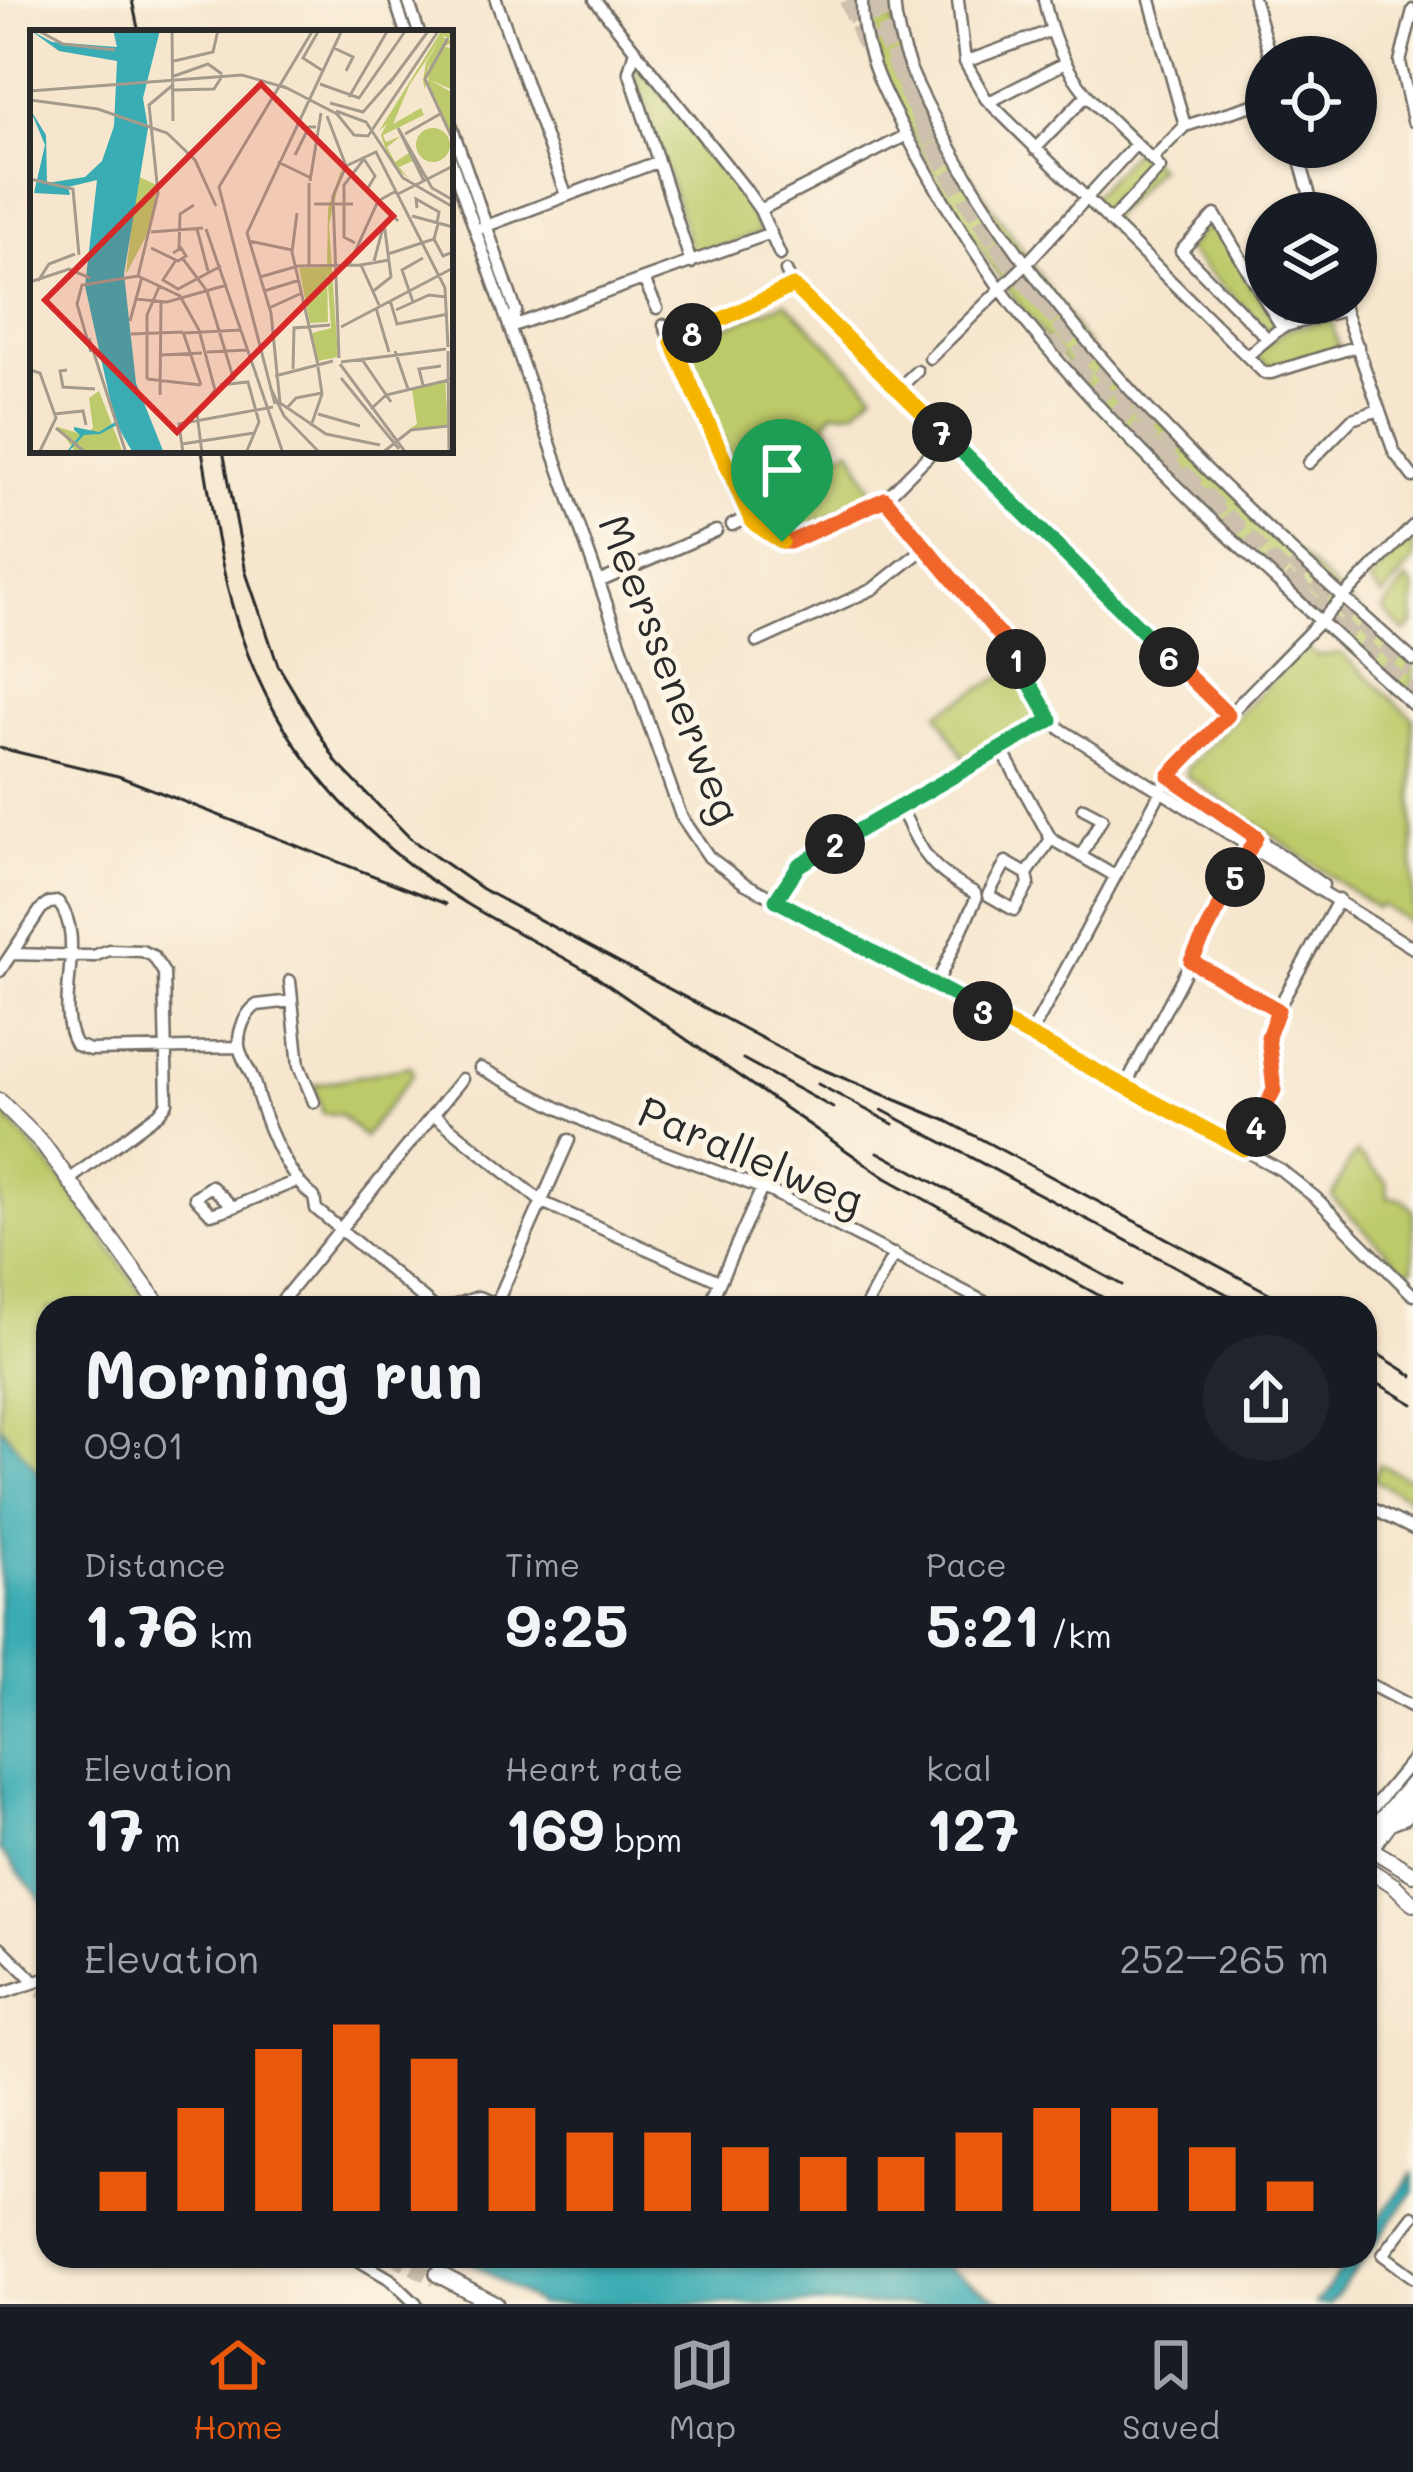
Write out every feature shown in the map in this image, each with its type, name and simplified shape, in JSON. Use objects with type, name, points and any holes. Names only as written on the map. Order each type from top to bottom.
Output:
[{"type":"main road","points":[[482,2304],[436,2277],[495,2304]]},
{"type":"street","points":[[395,0],[405,30]]},
{"type":"street","points":[[408,0],[418,30]]},
{"type":"street","points":[[496,0],[566,195]]},
{"type":"street","points":[[595,0],[760,210],[779,255]]},
{"type":"street","points":[[862,0],[873,64],[907,135],[1001,288],[1058,359],[1130,436],[1413,705]]},
{"type":"street","points":[[894,0],[898,35],[913,77],[974,188],[1064,315],[1136,396],[1413,660]]},
{"type":"street","points":[[958,0],[964,62],[989,102],[1264,373],[1358,346]]},
{"type":"street","points":[[1044,0],[1063,64],[1085,97],[1156,164]]},
{"type":"street","points":[[1150,0],[1184,126]]},
{"type":"street","points":[[1254,0],[1264,36]]},
{"type":"street","points":[[1413,10],[1400,62],[1413,121]]},
{"type":"street","points":[[964,62],[1051,31]]},
{"type":"street","points":[[635,50],[629,71],[691,263]]},
{"type":"street","points":[[989,102],[1063,64]]},
{"type":"street","points":[[1035,149],[1085,97]]},
{"type":"street","points":[[1110,222],[1184,126],[1245,107]]},
{"type":"street","name":"Meerssenerweg","points":[[453,132],[510,327],[687,826],[701,849],[722,869],[776,900],[1243,1149],[1306,1188],[1413,1295]]},
{"type":"street","points":[[760,210],[907,135]]},
{"type":"street","points":[[930,358],[1026,264],[1136,144]]},
{"type":"street","points":[[481,228],[657,162]]},
{"type":"street","name":"Meerssenerweg","points":[[453,165],[481,228]]},
{"type":"street","points":[[1245,265],[1215,215],[1181,251],[1245,316]]},
{"type":"street","points":[[510,327],[770,233]]},
{"type":"street","points":[[786,271],[793,286],[1228,715]]},
{"type":"street","points":[[644,280],[657,308]]},
{"type":"street","points":[[672,342],[793,286]]},
{"type":"street","points":[[1253,324],[1267,338]]},
{"type":"street","points":[[1280,324],[1282,328]]},
{"type":"street","points":[[1246,356],[1293,324]]},
{"type":"street","points":[[1350,324],[1394,452],[1413,477]]},
{"type":"street","points":[[664,325],[749,517],[779,541],[790,542],[885,499],[947,436]]},
{"type":"street","points":[[898,389],[917,371]]},
{"type":"street","points":[[1310,464],[1352,419],[1379,410]]},
{"type":"street","points":[[885,499],[1002,638],[1051,720],[1160,792],[1254,842]]},
{"type":"street","points":[[732,525],[749,517]]},
{"type":"street","points":[[1030,1036],[1169,776],[1413,526]]},
{"type":"street","points":[[601,581],[716,532]]},
{"type":"street","points":[[757,642],[874,590],[926,547]]},
{"type":"street","points":[[776,900],[799,865],[1051,720]]},
{"type":"street","points":[[1001,749],[1051,839],[1115,876]]},
{"type":"street","points":[[1169,776],[1254,842],[1413,948]]},
{"type":"street","points":[[900,806],[940,875],[975,893],[976,904],[936,986]]},
{"type":"street","points":[[1081,856],[1102,818],[1084,808]]},
{"type":"street","points":[[1027,874],[1051,839]]},
{"type":"street","points":[[1125,1086],[1254,842]]},
{"type":"street","points":[[1243,1149],[1274,1090],[1268,1037],[1336,897]]},
{"type":"street","points":[[0,971],[41,909],[53,902],[61,904],[70,956],[70,1032],[76,1045],[90,1050],[239,1047]]},
{"type":"street","points":[[12,954],[94,956],[109,950],[142,951],[153,956],[164,973],[167,1102],[69,1180]]},
{"type":"street","points":[[1191,961],[1278,1010]]},
{"type":"street","points":[[290,981],[299,1066],[314,1102]]},
{"type":"street","points":[[292,1001],[250,1008],[242,1022],[239,1047],[260,1109],[294,1182],[314,1197],[316,1209],[421,1296]]},
{"type":"street","name":"Parallelweg","points":[[480,1068],[593,1126],[762,1188],[973,1296]]},
{"type":"street","points":[[286,1296],[462,1078]]},
{"type":"street","points":[[0,1101],[34,1133],[152,1296]]},
{"type":"street","points":[[433,1114],[542,1202],[719,1281]]},
{"type":"street","points":[[505,1296],[569,1140]]},
{"type":"street","points":[[233,1208],[294,1182]]},
{"type":"street","points":[[713,1296],[762,1188]]},
{"type":"street","points":[[871,1296],[894,1254]]},
{"type":"street","points":[[1377,1510],[1413,1529]]},
{"type":"street","points":[[1377,1688],[1413,1707]]},
{"type":"street","points":[[1377,1802],[1413,1759]]},
{"type":"street","points":[[1377,1833],[1413,1782]]},
{"type":"street","points":[[1377,1837],[1413,1791]]},
{"type":"street","points":[[1390,1824],[1406,1818],[1413,1809]]},
{"type":"street","points":[[1377,1853],[1413,1874]]},
{"type":"street","points":[[1377,1875],[1413,1904]]},
{"type":"street","points":[[0,1947],[36,1975]]},
{"type":"street","points":[[0,1994],[36,1982]]},
{"type":"street","points":[[1413,2216],[1383,2255],[1413,2277]]},
{"type":"street","points":[[369,2268],[416,2304]]},
{"type":"green space","points":[[867,0],[889,0],[893,23],[928,114],[1101,364],[1413,663],[1413,699],[1174,478],[1024,312],[960,218],[899,110],[875,57]]},
{"type":"green space","points":[[636,59],[746,202],[760,233],[694,257],[635,73]]},
{"type":"green space","points":[[1137,147],[1158,168],[1109,220],[1089,200]]},
{"type":"green space","points":[[1214,220],[1245,271],[1245,308],[1185,249]]},
{"type":"green space","points":[[786,302],[874,392],[855,410],[833,412],[826,421],[837,455],[851,448],[875,495],[788,536],[759,520],[679,347]]},
{"type":"green space","points":[[1332,324],[1339,348],[1283,366],[1268,366],[1255,353],[1286,330]]},
{"type":"green space","points":[[1413,535],[1413,561],[1383,597],[1369,582]]},
{"type":"green space","points":[[1406,580],[1413,587],[1413,624],[1405,632],[1383,610]]},
{"type":"green space","points":[[1305,646],[1317,656],[1341,653],[1413,718],[1413,925],[1382,905],[1376,908],[1187,776],[1187,768]]},
{"type":"green space","points":[[1017,668],[1045,717],[966,762],[938,713]]},
{"type":"green space","points":[[411,1066],[413,1074],[364,1137],[341,1115],[323,1113],[314,1085]]},
{"type":"green space","points":[[0,1110],[64,1182],[144,1296],[36,1296],[36,1470],[0,1426]]},
{"type":"green space","points":[[1357,1153],[1387,1183],[1388,1197],[1402,1199],[1413,1209],[1413,1267],[1408,1273],[1332,1197]]},
{"type":"green space","points":[[1380,1464],[1413,1481],[1413,1501],[1377,1482]]},
{"type":"water","points":[[0,1426],[36,1470],[36,1894],[0,1850]]},
{"type":"water","points":[[1413,2173],[1413,2192],[1377,2241],[1377,2221]]},
{"type":"water","points":[[479,2268],[948,2268],[1008,2304],[538,2304]]},
{"type":"water","points":[[1342,2268],[1357,2268],[1330,2304],[1316,2304]]},
{"type":"tunnel","points":[[848,0],[866,46]]},
{"type":"tunnel","points":[[852,0],[868,45]]},
{"type":"tunnel","points":[[875,0],[927,129],[999,244],[1085,350],[1181,450]]},
{"type":"tunnel","points":[[879,0],[920,117],[984,226],[1063,325],[1148,415]]},
{"type":"tunnel","points":[[1048,342],[1413,696]]},
{"type":"tunnel","points":[[1072,371],[1336,629]]},
{"type":"tunnel","points":[[1294,559],[1413,668]]},
{"type":"tunnel","points":[[24,1974],[36,1985]]},
{"type":"tunnel","points":[[415,2268],[435,2279]]},
{"type":"railway","points":[[132,0],[138,30]]},
{"type":"railway","points":[[203,453],[223,568],[242,638],[277,716],[300,751],[354,816],[418,871],[470,906],[596,976]]},
{"type":"railway","points":[[224,453],[246,573],[278,665],[337,763],[412,840],[482,889],[812,1065],[947,1121],[1275,1296]]},
{"type":"railway","points":[[0,748],[118,776],[446,904]]},
{"type":"railway","points":[[585,969],[886,1178],[1100,1296]]},
{"type":"railway","points":[[743,1059],[833,1108]]},
{"type":"railway","points":[[818,1084],[893,1124]]},
{"type":"railway","points":[[882,1110],[1231,1296]]},
{"type":"railway","points":[[878,1152],[1122,1285]]},
{"type":"railway","points":[[1377,1354],[1413,1376]]},
{"type":"railway","points":[[1377,1383],[1413,1404]]},
{"type":"route","points":[[793,286],[1228,715],[1169,776],[1256,837],[1191,961],[1278,1010],[1268,1037],[1271,1102],[1243,1149],[776,900],[799,865],[1051,720],[1002,638],[885,499],[782,542],[752,522],[672,342],[793,286]]}]
